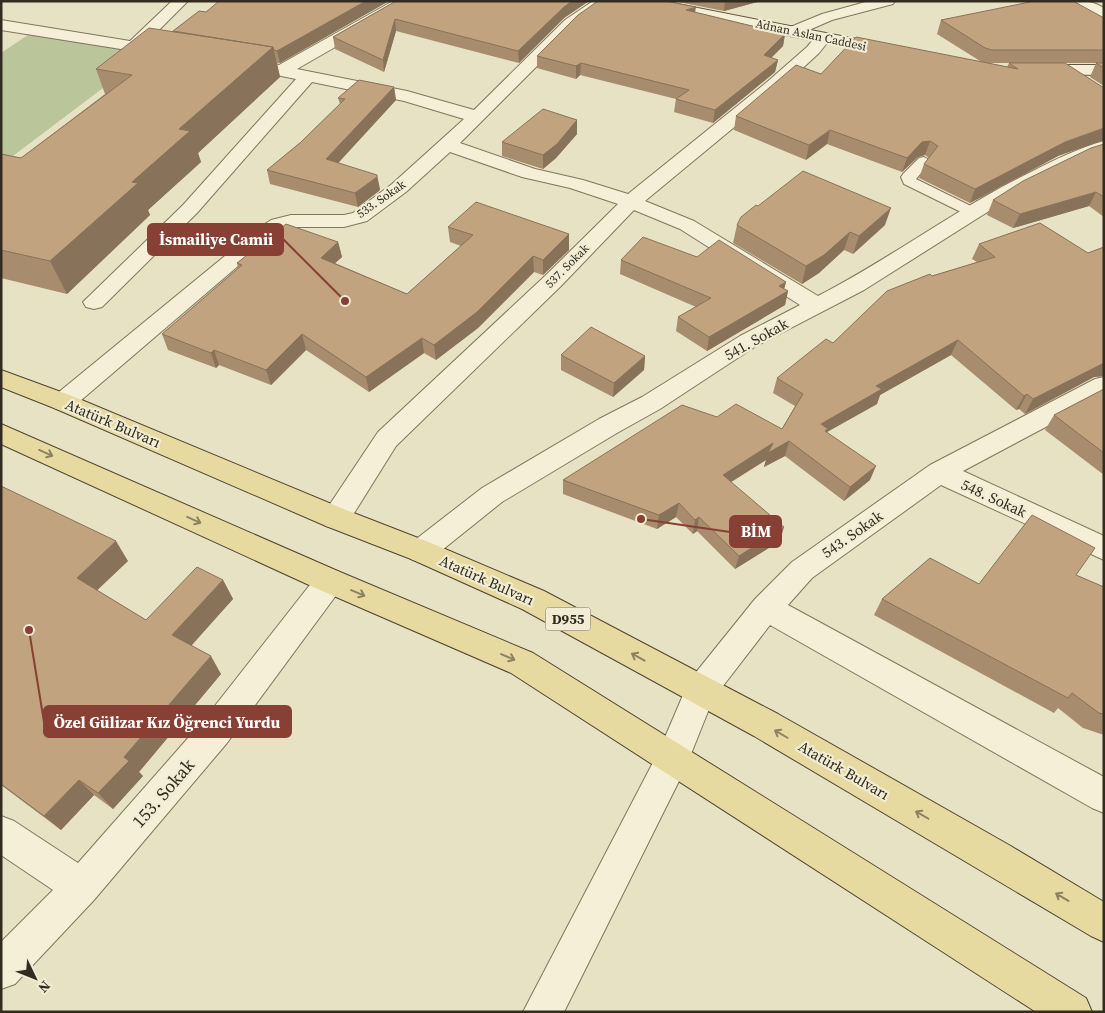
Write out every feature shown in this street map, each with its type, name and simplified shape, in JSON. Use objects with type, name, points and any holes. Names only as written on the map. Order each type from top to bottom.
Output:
[{"type":"main road","name":"Atatürk Bulvarı","points":[[1,378],[63,402],[336,518],[421,551],[533,600],[792,740],[1104,923]]},
{"type":"main road","points":[[1,433],[330,581],[522,663],[1072,1012]]},
{"type":"street","points":[[134,46],[181,1]]},
{"type":"street","points":[[283,70],[352,29],[405,1]]},
{"type":"street","name":"533. Sokak","points":[[63,402],[278,224],[291,221],[344,221],[360,217],[399,188],[477,117],[571,23],[603,1]]},
{"type":"street","points":[[794,31],[827,17],[888,1]]},
{"type":"street","points":[[1074,1],[1095,9],[1104,15]]},
{"type":"street","name":"Adnan Aslan Caddesi","points":[[647,2],[898,52]]},
{"type":"street","points":[[1,25],[181,53]]},
{"type":"street","name":"537. Sokak","points":[[336,518],[388,439],[553,281],[631,202],[773,86],[813,50],[823,38]]},
{"type":"street","points":[[227,61],[309,75],[407,96],[477,117]]},
{"type":"street","points":[[1062,69],[1087,85]]},
{"type":"street","points":[[1019,71],[1104,70]]},
{"type":"street","points":[[94,302],[190,209],[309,75]]},
{"type":"street","points":[[446,144],[529,173],[576,184],[631,202],[687,226],[817,305]]},
{"type":"street","name":"541. Sokak","points":[[421,551],[492,495],[651,402],[748,341],[856,285],[1009,190],[1076,157],[1104,147]]},
{"type":"street","name":"543. Sokak","points":[[544,1012],[673,758],[700,691],[766,608],[802,570],[940,472],[1104,386]]},
{"type":"street","name":"548. Sokak","points":[[940,472],[1104,549]]},
{"type":"street","name":"153. Sokak","points":[[1,970],[81,887],[215,732],[330,581]]},
{"type":"street","points":[[766,608],[1104,796]]},
{"type":"street","points":[[1,834],[81,887]]},
{"type":"lane","points":[[924,161],[908,177],[909,181],[972,212]]},
{"type":"green space","points":[[31,33],[148,54],[1,165],[1,53]]},
{"type":"building","points":[[219,1],[366,1],[277,51],[273,47],[173,31],[199,11],[206,12]]},
{"type":"building","points":[[396,1],[572,1],[518,51],[395,19],[383,60],[333,37]]},
{"type":"building","points":[[598,1],[665,1],[696,7],[686,10],[785,34],[764,55],[778,60],[715,110],[676,99],[689,90],[581,63],[576,66],[537,56],[578,15]]},
{"type":"building","points":[[1035,1],[1073,1],[1104,18],[1104,50],[992,50],[985,48],[941,20]]},
{"type":"building","points":[[149,28],[273,47],[179,129],[190,131],[132,182],[138,183],[50,261],[1,250],[1,154],[21,158],[132,75],[96,69]]},
{"type":"building","points":[[856,37],[1018,69],[1009,63],[1065,63],[1104,88],[1104,128],[1065,142],[975,189],[924,164],[938,146],[930,141],[922,142],[907,158],[830,130],[809,145],[736,116],[796,65],[821,74]]},
{"type":"building","points":[[1096,63],[1104,63],[1104,68]]},
{"type":"building","points":[[359,80],[394,87],[326,159],[377,175],[377,177],[355,193],[267,170],[301,142],[345,99],[338,98]]},
{"type":"building","points":[[543,109],[577,120],[557,144],[543,155],[502,142]]},
{"type":"building","points":[[1104,144],[1104,197],[1096,192],[1020,214],[993,200],[1023,181],[1091,148]]},
{"type":"building","points":[[803,171],[891,208],[859,236],[850,232],[824,255],[806,266],[737,225],[741,217]]},
{"type":"building","points":[[476,202],[569,234],[543,260],[533,256],[477,312],[434,345],[422,338],[366,377],[302,334],[266,370],[214,350],[211,353],[162,334],[242,265],[237,263],[286,224],[338,242],[321,258],[407,294],[473,235],[448,227]]},
{"type":"building","points":[[1040,223],[1088,253],[1104,247],[1104,363],[1033,399],[1027,394],[1024,396],[958,340],[876,386],[882,389],[821,424],[828,429],[825,431],[876,466],[850,487],[789,441],[768,453],[773,443],[723,475],[784,527],[739,556],[699,517],[695,520],[679,503],[659,515],[563,480],[682,405],[717,417],[736,404],[782,429],[803,394],[777,378],[826,339],[833,343],[887,291],[930,274],[932,276],[995,257],[979,244]]},
{"type":"building","points":[[643,237],[697,257],[719,240],[786,282],[779,286],[788,291],[709,337],[678,317],[711,298],[621,260]]},
{"type":"building","points":[[591,327],[645,356],[614,383],[561,355]]},
{"type":"building","points":[[1104,389],[1104,453],[1054,415]]},
{"type":"building","points":[[1,486],[116,541],[77,578],[146,620],[197,567],[223,580],[172,635],[211,656],[124,757],[129,761],[98,793],[79,780],[44,816],[1,784]]},
{"type":"building","points":[[1032,515],[1095,548],[1076,575],[1104,587],[1104,714],[1099,713],[1072,693],[1068,698],[882,599],[930,558],[979,584]]},
{"type":"place","name":"İsmailiye Camii","points":[[345,301]]},
{"type":"place","name":"BİM","points":[[641,519]]},
{"type":"place","name":"Özel Gülizar Kız Öğrenci Yurdu","points":[[29,630]]}]
